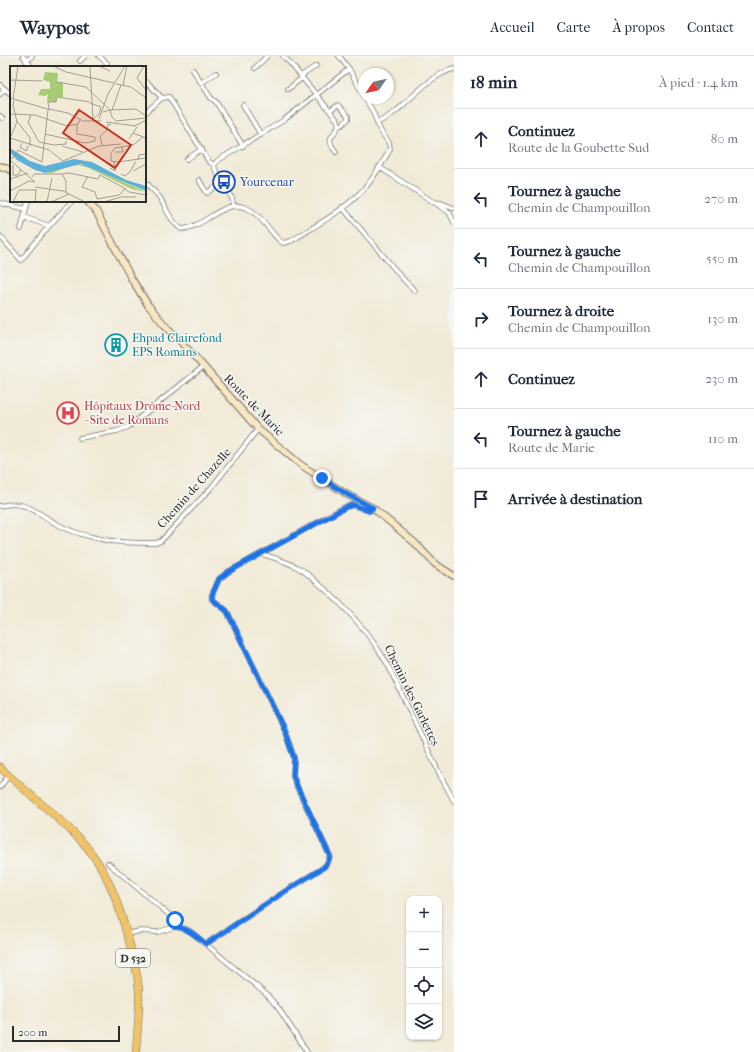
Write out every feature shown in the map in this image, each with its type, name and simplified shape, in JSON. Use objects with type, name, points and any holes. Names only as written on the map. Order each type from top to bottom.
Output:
[{"type":"main road","name":"D 532","points":[[0,767],[71,831],[102,869],[113,891],[136,967],[139,990],[136,1052]]},
{"type":"street","points":[[23,56],[31,66]]},
{"type":"street","points":[[26,61],[32,56]]},
{"type":"street","points":[[80,61],[85,56]]},
{"type":"street","points":[[99,56],[107,63]]},
{"type":"street","points":[[255,68],[267,56]]},
{"type":"street","points":[[283,56],[330,111],[338,121],[339,125]]},
{"type":"street","points":[[339,56],[358,85]]},
{"type":"street","points":[[288,88],[316,66]]},
{"type":"street","points":[[214,165],[217,161],[262,135],[290,116],[349,69]]},
{"type":"street","points":[[378,122],[383,121],[391,115],[428,83],[443,73],[454,69]]},
{"type":"street","points":[[193,70],[211,98],[216,102],[243,146]]},
{"type":"street","points":[[201,83],[216,73]]},
{"type":"street","points":[[146,82],[162,98]]},
{"type":"street","points":[[0,85],[10,93]]},
{"type":"street","points":[[0,94],[5,89]]},
{"type":"street","points":[[146,112],[162,98],[169,97],[209,162],[214,165],[230,192],[233,205]]},
{"type":"street","points":[[146,182],[159,197],[181,230],[205,221],[224,208],[233,205],[246,207],[254,212],[277,238],[283,242],[291,241],[342,208],[362,191],[380,167],[390,149],[389,143],[369,104]]},
{"type":"street","points":[[243,105],[262,135]]},
{"type":"street","points":[[330,111],[338,105],[348,116],[348,119],[339,125],[330,140],[330,143],[336,152]]},
{"type":"street","points":[[187,159],[202,149]]},
{"type":"street","points":[[0,166],[10,168]]},
{"type":"street","points":[[380,167],[449,212],[454,222]]},
{"type":"street","points":[[199,180],[207,193],[224,182]]},
{"type":"street","points":[[21,229],[28,202]]},
{"type":"street","points":[[0,236],[21,260],[71,202]]},
{"type":"street","name":"Route de Marie","points":[[88,202],[96,211],[128,273],[148,305],[258,429],[301,465],[348,495],[373,508],[415,543],[435,564],[454,576]]},
{"type":"street","points":[[432,202],[441,203],[454,208]]},
{"type":"street","points":[[0,203],[26,209]]},
{"type":"street","points":[[342,208],[415,291]]},
{"type":"street","points":[[24,217],[49,226]]},
{"type":"street","points":[[80,438],[117,431],[128,426],[203,366]]},
{"type":"street","name":"Chemin de Chazelle","points":[[0,506],[9,504],[21,505],[64,528],[93,538],[121,542],[156,543],[161,540],[211,488],[258,429]]},
{"type":"street","points":[[206,944],[324,867],[330,856],[293,776],[294,758],[285,732],[227,611],[212,599],[212,595],[219,579],[228,572],[346,507],[353,505],[369,511],[373,508]]},
{"type":"street","name":"Chemin des Garlettes","points":[[262,554],[302,570],[332,595],[368,634],[388,665],[440,775],[454,801]]},
{"type":"street","points":[[0,787],[2,781],[9,775]]},
{"type":"street","points":[[108,863],[173,918],[175,922],[174,927]]},
{"type":"street","points":[[127,934],[140,931],[158,932],[174,927],[183,928],[190,931],[267,995],[279,1009],[307,1052]]},
{"type":"place","name":"Yourcenar","points":[[224,182]]},
{"type":"place","name":"Ehpad Clairefond EPS Romans","points":[[116,345]]},
{"type":"place","name":"Hôpitaux Drôme-Nord - Site de Romans","points":[[68,413]]},
{"type":"route","points":[[175,920],[174,927],[183,928],[190,931],[206,944],[324,867],[330,856],[293,776],[294,758],[285,732],[227,611],[212,599],[212,595],[219,579],[228,572],[346,507],[353,505],[369,511],[373,508],[348,495],[322,478]]}]
